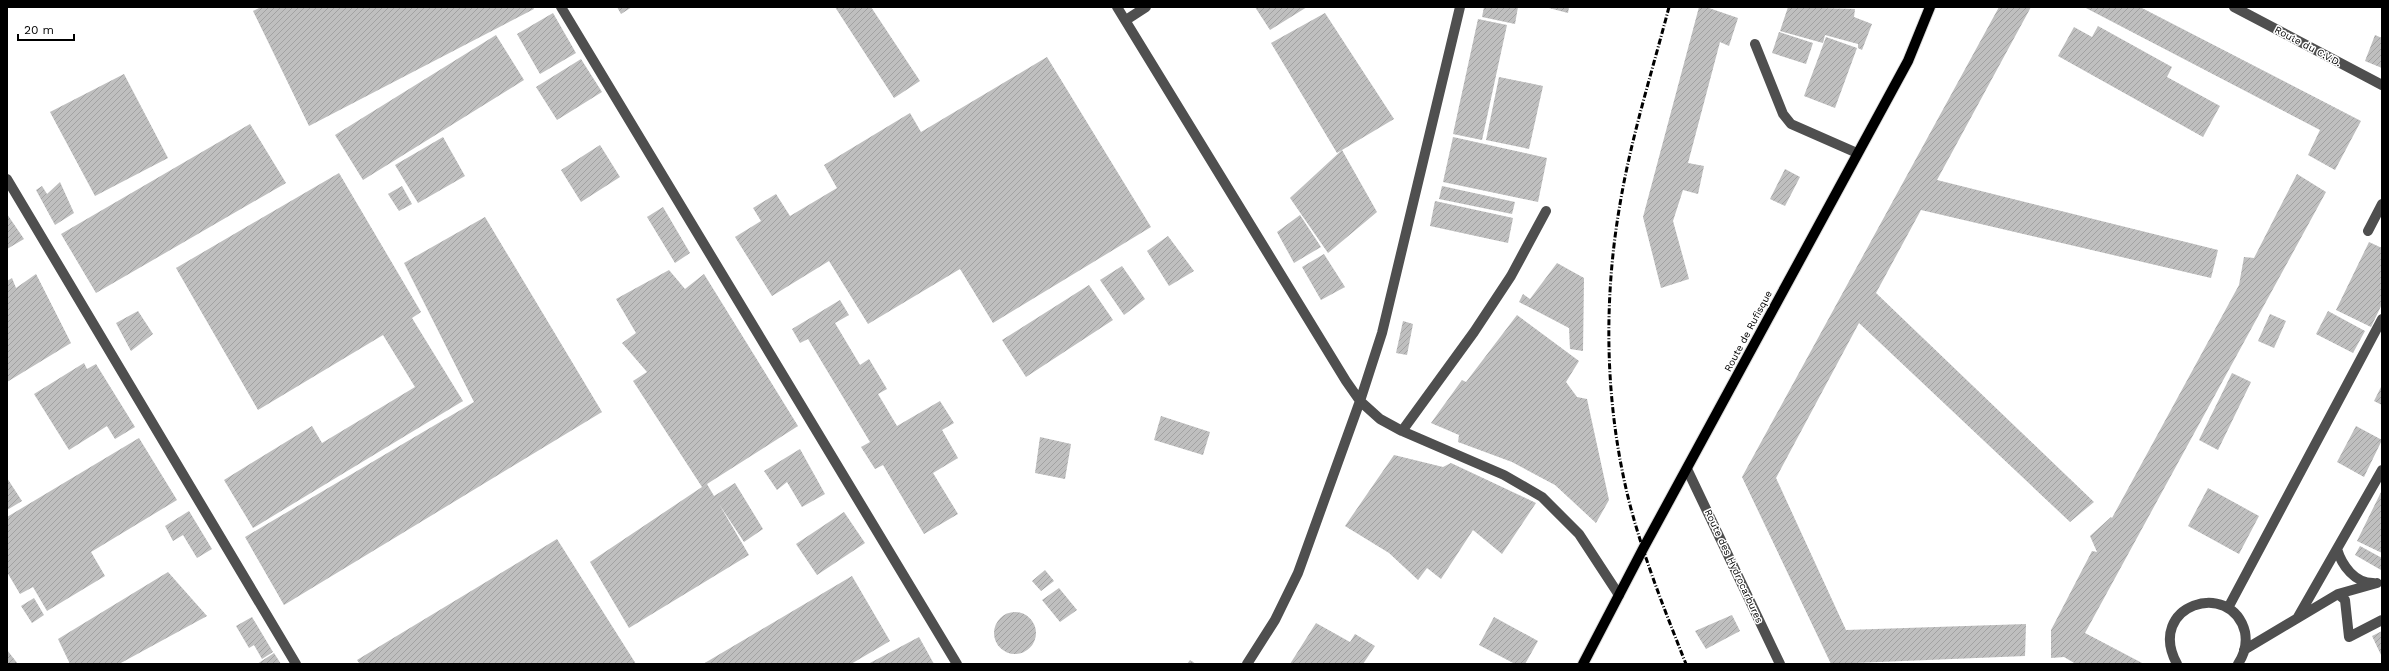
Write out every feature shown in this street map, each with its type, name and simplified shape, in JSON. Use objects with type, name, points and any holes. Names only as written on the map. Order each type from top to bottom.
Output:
[{"type":"main road","name":"Route de Rufisque","points":[[1583,664],[1857,153],[1908,62],[1930,7]]},
{"type":"street","points":[[561,7],[956,664]]},
{"type":"street","points":[[1117,7],[1360,401],[1380,419],[1402,431],[1504,475],[1542,497],[1579,534],[1619,595]]},
{"type":"street","points":[[1126,20],[1146,7]]},
{"type":"street","points":[[1247,664],[1275,620],[1298,573],[1360,401],[1382,333],[1460,7]]},
{"type":"street","name":"Route du C.V.D.","points":[[2234,7],[2382,85]]},
{"type":"street","points":[[1755,44],[1783,114],[1791,124],[1857,153]]},
{"type":"street","points":[[7,179],[296,664]]},
{"type":"street","points":[[2368,231],[2382,204]]},
{"type":"street","points":[[1402,431],[1474,332],[1507,282],[1546,212]]},
{"type":"street","points":[[2228,608],[2382,320]]},
{"type":"street","name":"Route des Hydrocarbures","points":[[1687,469],[1780,664]]},
{"type":"street","points":[[2298,617],[2382,470]]},
{"type":"street","points":[[2337,549],[2340,562],[2352,574],[2366,583],[2380,583]]},
{"type":"street","points":[[2244,650],[2338,594],[2380,583]]},
{"type":"street","points":[[2338,594],[2344,600],[2349,637],[2382,620]]},
{"type":"street","points":[[2177,664],[2171,652],[2169,642],[2171,629],[2178,616],[2195,604],[2214,603],[2228,608],[2243,624],[2246,637],[2244,650],[2238,664]]},
{"type":"building","points":[[261,7],[533,7],[534,9],[309,126],[253,11]]},
{"type":"building","points":[[617,7],[632,7],[621,14]]},
{"type":"building","points":[[835,7],[871,7],[920,81],[894,98]]},
{"type":"building","points":[[1255,7],[1307,7],[1270,30]]},
{"type":"building","points":[[1484,7],[1518,7],[1515,24],[1482,17]]},
{"type":"building","points":[[1545,7],[1569,7],[1568,13]]},
{"type":"building","points":[[1699,7],[1706,7],[1738,18],[1729,46],[1720,42],[1688,163],[1704,166],[1698,194],[1683,190],[1673,221],[1689,279],[1661,288],[1643,217]]},
{"type":"building","points":[[1788,7],[1855,9],[1854,17],[1872,24],[1862,50],[1858,48],[1858,44],[1825,35],[1823,43],[1780,31]]},
{"type":"building","points":[[1999,7],[2031,7],[1937,180],[2218,250],[2211,278],[1921,210],[1876,293],[2094,502],[2070,522],[1859,323],[1776,478],[1846,630],[2026,624],[2025,656],[1831,664],[1742,477]]},
{"type":"building","points":[[2084,7],[2140,7],[2361,121],[2335,170],[2308,155],[2320,130]]},
{"type":"building","points":[[553,13],[576,53],[540,74],[517,34]]},
{"type":"building","points":[[1325,13],[1394,119],[1337,153],[1271,43]]},
{"type":"building","points":[[1478,19],[1507,25],[1482,140],[1453,134]]},
{"type":"building","points":[[2098,26],[2172,67],[2167,77],[2220,106],[2203,137],[2058,56],[2074,27],[2092,37]]},
{"type":"building","points":[[1779,32],[1813,43],[1806,64],[1772,53]]},
{"type":"building","points":[[496,35],[524,80],[363,180],[335,135]]},
{"type":"building","points":[[2375,35],[2382,38],[2382,68],[2365,61]]},
{"type":"building","points":[[1826,37],[1857,48],[1835,108],[1804,96]]},
{"type":"building","points":[[1047,57],[1151,227],[993,323],[960,269],[868,324],[829,261],[772,296],[735,237],[761,221],[753,208],[776,194],[790,216],[837,188],[824,165],[910,113],[921,132]]},
{"type":"building","points":[[581,59],[602,92],[557,120],[536,87]]},
{"type":"building","points":[[124,74],[168,158],[95,196],[50,112]]},
{"type":"building","points":[[1499,77],[1543,86],[1529,149],[1486,140]]},
{"type":"building","points":[[250,124],[286,183],[96,293],[61,234]]},
{"type":"building","points":[[443,137],[465,176],[418,203],[395,165]]},
{"type":"building","points":[[1453,137],[1547,158],[1538,202],[1443,182]]},
{"type":"building","points":[[600,145],[620,177],[581,202],[561,170]]},
{"type":"building","points":[[1342,150],[1377,212],[1328,253],[1290,198]]},
{"type":"building","points":[[1785,169],[1800,177],[1785,206],[1770,199]]},
{"type":"building","points":[[339,173],[421,312],[412,318],[463,401],[253,528],[224,480],[312,426],[322,443],[415,387],[383,335],[258,410],[176,268]]},
{"type":"building","points":[[2297,174],[2326,192],[2085,633],[2144,664],[2076,664],[2064,657],[2051,658],[2051,630],[2092,551],[2097,552],[2090,536],[2111,517],[2112,518],[2239,285],[2244,257],[2254,258]]},
{"type":"building","points":[[60,182],[74,213],[55,225],[36,190],[42,186],[47,194]]},
{"type":"building","points":[[402,186],[412,204],[399,211],[388,194]]},
{"type":"building","points":[[1442,186],[1515,202],[1512,214],[1439,199]]},
{"type":"building","points":[[1435,201],[1513,218],[1508,243],[1430,226]]},
{"type":"building","points":[[663,207],[690,253],[675,263],[647,217]]},
{"type":"building","points":[[7,214],[24,239],[7,249]]},
{"type":"building","points":[[1300,215],[1321,247],[1294,263],[1277,232]]},
{"type":"building","points":[[485,217],[602,412],[284,605],[245,537],[474,402],[404,263]]},
{"type":"building","points":[[1168,236],[1194,271],[1169,286],[1147,251]]},
{"type":"building","points":[[2369,242],[2382,248],[2382,304],[2371,327],[2336,310]]},
{"type":"building","points":[[1324,254],[1345,287],[1321,300],[1302,267]]},
{"type":"building","points":[[1557,263],[1584,278],[1583,351],[1570,349],[1569,328],[1519,302],[1523,294],[1530,299]]},
{"type":"building","points":[[1122,266],[1145,299],[1124,315],[1100,280]]},
{"type":"building","points":[[669,270],[685,289],[704,274],[798,426],[707,484],[714,496],[735,483],[763,529],[744,542],[719,504],[749,555],[629,628],[590,562],[702,487],[633,381],[647,372],[622,343],[636,333],[616,299]]},
{"type":"building","points":[[36,274],[71,343],[7,382],[7,281],[12,278],[16,288]]},
{"type":"building","points":[[1089,285],[1113,320],[1026,377],[1002,340]]},
{"type":"building","points":[[840,300],[849,315],[835,323],[860,365],[869,359],[887,389],[878,394],[897,426],[940,401],[954,423],[942,430],[958,458],[933,473],[958,514],[924,534],[883,465],[875,469],[861,447],[870,442],[808,339],[800,343],[792,329]]},
{"type":"building","points":[[138,311],[153,334],[131,351],[116,323]]},
{"type":"building","points":[[2328,311],[2365,331],[2353,353],[2316,334]]},
{"type":"building","points":[[2270,314],[2286,321],[2274,348],[2258,341]]},
{"type":"building","points":[[1517,315],[1579,361],[1566,382],[1577,397],[1587,399],[1609,500],[1596,523],[1555,485],[1512,462],[1458,442],[1459,435],[1431,423],[1462,380],[1466,382]]},
{"type":"building","points":[[1403,321],[1413,324],[1407,355],[1396,353]]},
{"type":"building","points":[[84,363],[87,369],[96,364],[135,427],[115,439],[107,426],[69,450],[34,394]]},
{"type":"building","points":[[2232,373],[2251,382],[2218,450],[2199,440]]},
{"type":"building","points":[[2382,385],[2382,405],[2374,401]]},
{"type":"building","points":[[1161,416],[1210,432],[1203,455],[1154,440]]},
{"type":"building","points":[[2356,426],[2382,440],[2364,477],[2337,462]]},
{"type":"building","points":[[1040,437],[1071,444],[1065,479],[1035,473]]},
{"type":"building","points":[[139,438],[177,500],[91,552],[105,576],[47,611],[33,587],[20,594],[7,572],[7,517]]},
{"type":"building","points":[[800,449],[825,494],[802,507],[787,482],[777,490],[764,471]]},
{"type":"building","points":[[1394,455],[1443,467],[1451,463],[1536,503],[1502,554],[1473,530],[1441,579],[1427,568],[1418,580],[1389,553],[1345,526]]},
{"type":"building","points":[[7,478],[22,501],[7,510]]},
{"type":"building","points":[[2208,488],[2259,516],[2239,554],[2188,526]]},
{"type":"building","points":[[2382,490],[2382,553],[2357,541]]},
{"type":"building","points":[[189,511],[212,549],[197,558],[183,535],[173,541],[165,526]]},
{"type":"building","points":[[844,512],[865,543],[817,575],[796,544]]},
{"type":"building","points":[[557,539],[636,664],[360,664],[357,660]]},
{"type":"building","points":[[2360,546],[2382,558],[2381,570],[2355,555]]},
{"type":"building","points":[[1045,570],[1054,581],[1041,591],[1032,581]]},
{"type":"building","points":[[168,572],[207,616],[119,664],[70,664],[58,639]]},
{"type":"building","points":[[852,576],[890,641],[851,664],[703,664]]},
{"type":"building","points":[[1059,588],[1077,610],[1060,622],[1042,600]]},
{"type":"building","points":[[34,598],[44,615],[32,623],[21,606]]},
{"type":"building","points":[[1015,612],[1030,618],[1036,633],[1030,648],[1015,654],[1000,648],[994,633],[1000,618]]},
{"type":"building","points":[[1732,615],[1740,631],[1706,649],[1695,631]]},
{"type":"building","points":[[252,617],[273,652],[262,659],[254,645],[249,648],[236,626]]},
{"type":"building","points":[[1494,617],[1538,641],[1525,664],[1515,664],[1479,645]]},
{"type":"building","points":[[1316,623],[1350,642],[1355,634],[1375,646],[1363,664],[1290,664]]},
{"type":"building","points":[[2382,631],[2382,657],[2372,636]]},
{"type":"building","points":[[919,637],[934,664],[868,664]]},
{"type":"building","points":[[7,650],[18,664],[7,664]]},
{"type":"building","points":[[274,653],[281,664],[257,664]]},
{"type":"building","points":[[1190,660],[1196,664],[1187,664]]},
{"type":"railway","points":[[1669,7],[1636,130],[1620,204],[1611,278],[1609,353],[1615,428],[1629,501],[1662,604],[1686,664]]}]
